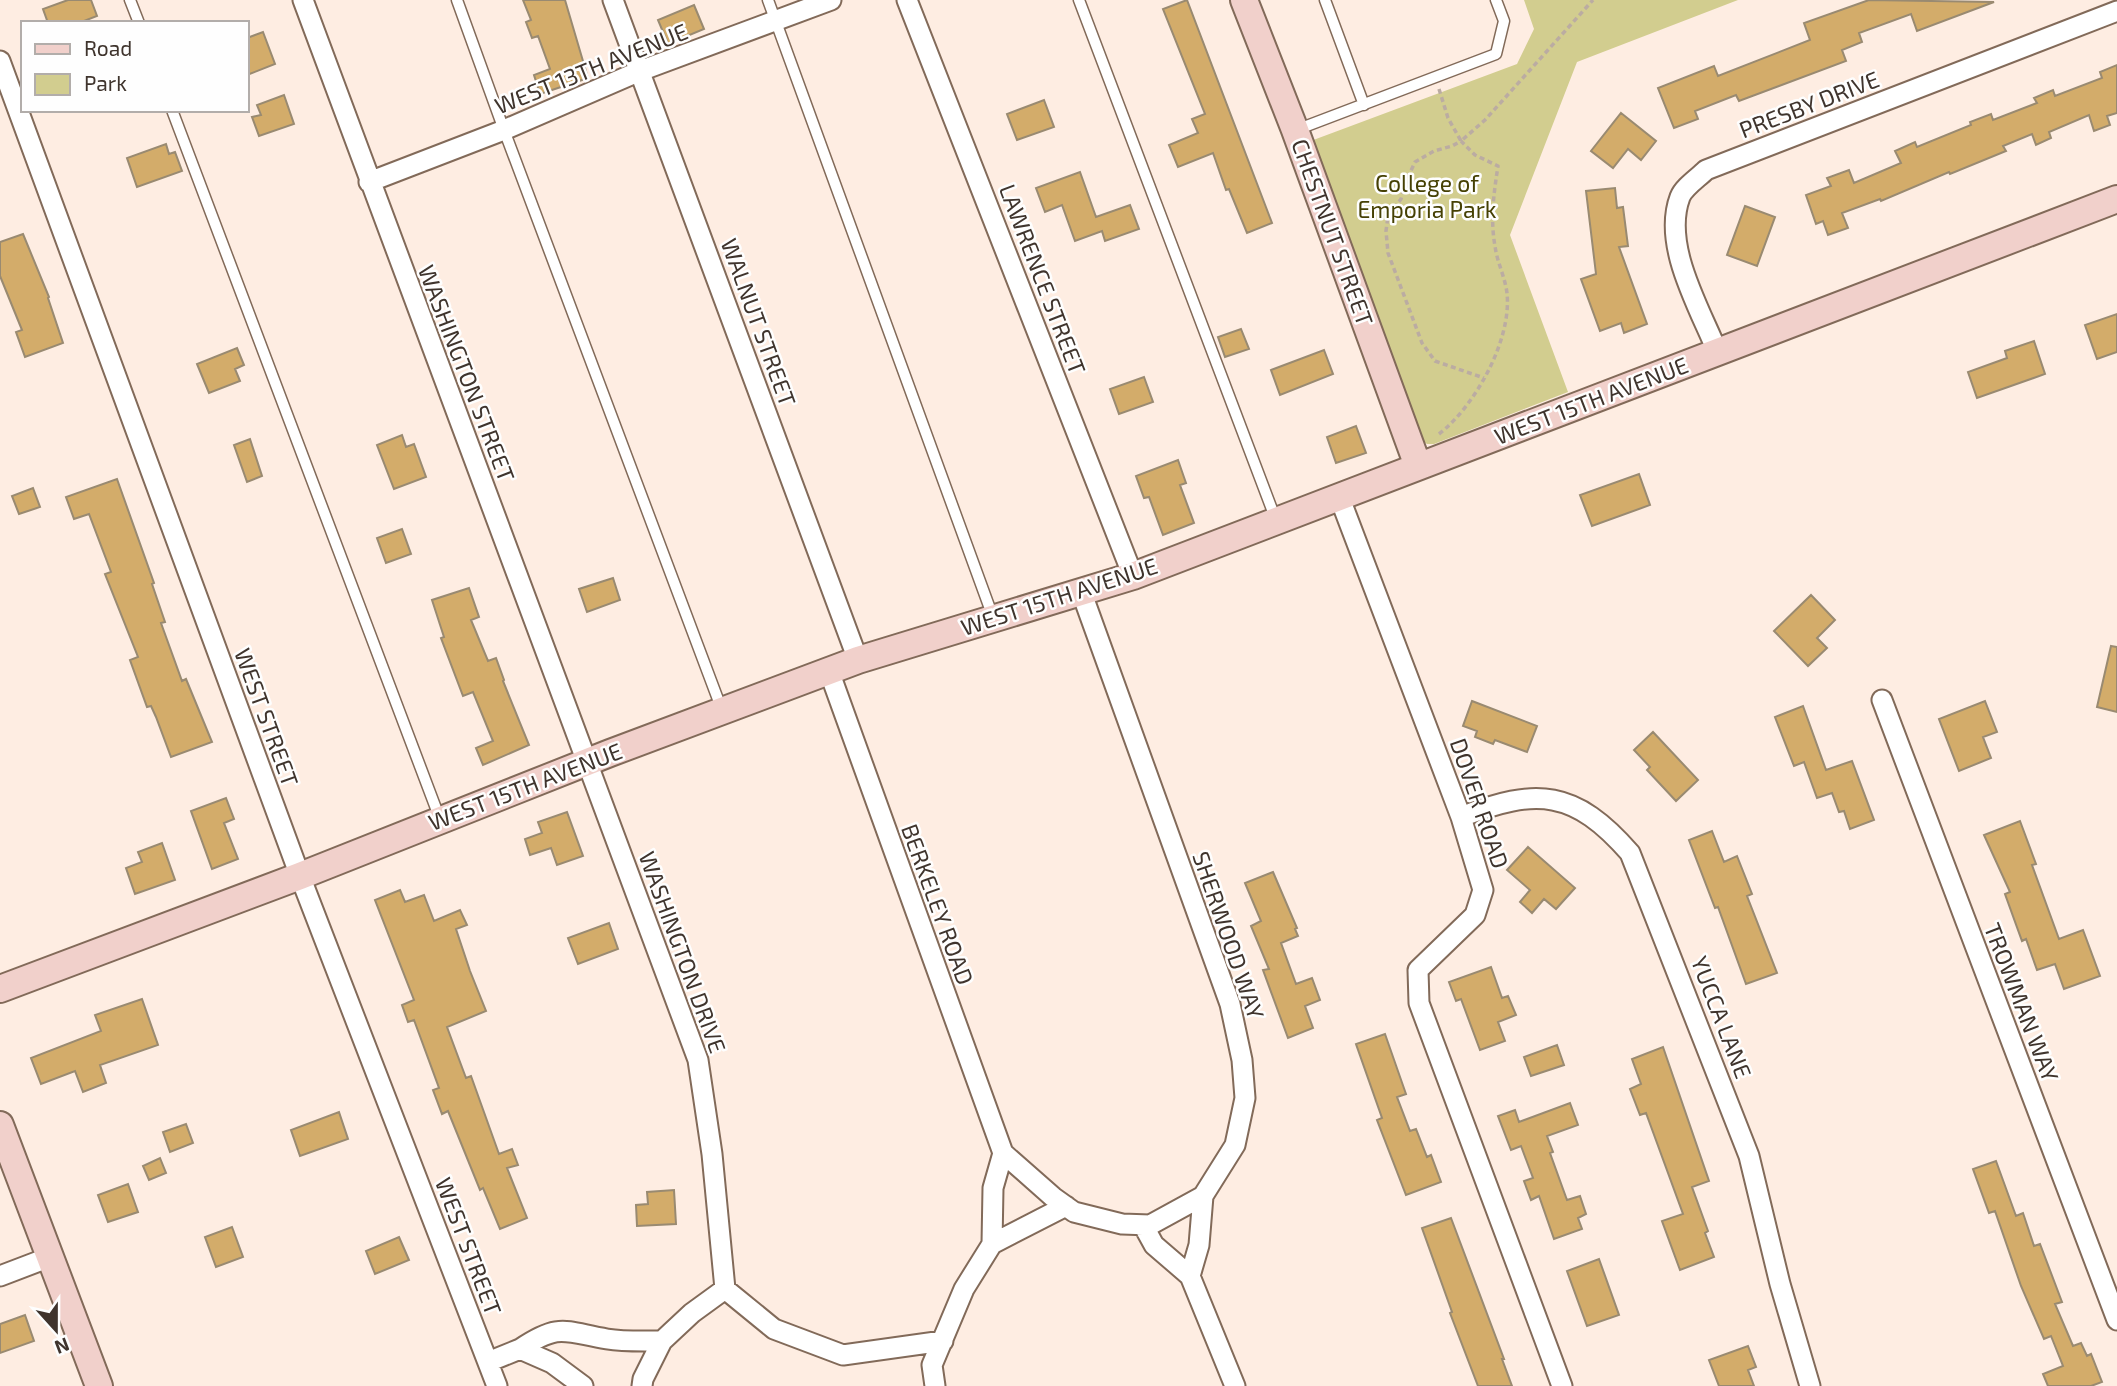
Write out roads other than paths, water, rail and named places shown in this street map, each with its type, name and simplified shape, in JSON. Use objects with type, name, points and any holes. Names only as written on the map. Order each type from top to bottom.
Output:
[{"type":"street","name":"WASHINGTON STREET","points":[[303,0],[588,762]]},
{"type":"street","name":"WALNUT STREET","points":[[613,0],[858,660]]},
{"type":"street","name":"WEST 13TH AVENUE","points":[[369,182],[504,130],[640,71],[831,0]]},
{"type":"street","name":"LAWRENCE STREET","points":[[907,0],[1133,576]]},
{"type":"street","name":"CHESTNUT STREET","points":[[1244,0],[1296,130],[1418,466]]},
{"type":"street","name":"PRESBY DRIVE","points":[[1717,351],[1680,258],[1674,226],[1681,195],[1706,170],[2117,10]]},
{"type":"street","name":"WEST STREET","points":[[0,61],[300,876],[497,1386]]},
{"type":"street","name":"WEST 15TH AVENUE","points":[[0,989],[858,660],[1133,576],[2117,199]]},
{"type":"street","name":"DOVER ROAD","points":[[1339,496],[1461,817],[1483,890],[1475,915],[1418,970],[1419,1003],[1562,1386]]},
{"type":"street","name":"SHERWOOD WAY","points":[[1003,1153],[1074,1212],[1122,1224],[1150,1225],[1203,1196],[1235,1145],[1245,1098],[1242,1060],[1230,1004],[1081,591]]},
{"type":"street","name":"BERKELEY ROAD","points":[[828,671],[1003,1153]]},
{"type":"street","name":"TROWMAN WAY","points":[[1882,701],[2117,1320]]},
{"type":"street","name":"WASHINGTON DRIVE","points":[[588,762],[698,1060],[712,1154],[725,1289]]},
{"type":"street","name":"YUCCA LANE","points":[[1461,817],[1498,804],[1538,797],[1562,802],[1574,805],[1609,829],[1630,853],[1749,1156],[1780,1284],[1810,1386]]},
{"type":"street","points":[[0,1125],[99,1386]]},
{"type":"street","points":[[935,1386],[932,1365],[964,1289],[992,1244],[993,1188],[1003,1153]]},
{"type":"street","points":[[1190,1276],[1199,1245],[1203,1196]]},
{"type":"street","points":[[992,1244],[1066,1206]]},
{"type":"street","points":[[1143,1224],[1154,1245],[1190,1276],[1235,1386]]},
{"type":"street","points":[[0,1276],[50,1257]]},
{"type":"street","points":[[642,1386],[662,1341],[692,1313],[725,1289],[774,1328],[843,1356],[943,1341]]},
{"type":"street","points":[[488,1362],[520,1349],[542,1334],[564,1330],[609,1340],[662,1341]]},
{"type":"street","points":[[520,1349],[552,1363],[583,1386]]},
{"type":"lane","points":[[131,0],[138,21]]},
{"type":"lane","points":[[457,0],[722,711]]},
{"type":"lane","points":[[768,0],[993,618]]},
{"type":"lane","points":[[1079,0],[1276,520]]},
{"type":"lane","points":[[1325,0],[1364,104]]},
{"type":"lane","points":[[1296,130],[1496,54],[1504,21],[1496,0]]},
{"type":"lane","points":[[173,112],[439,819]]},
{"type":"park label","name":"College of Emporia Park","points":[[1427,196]]}]
